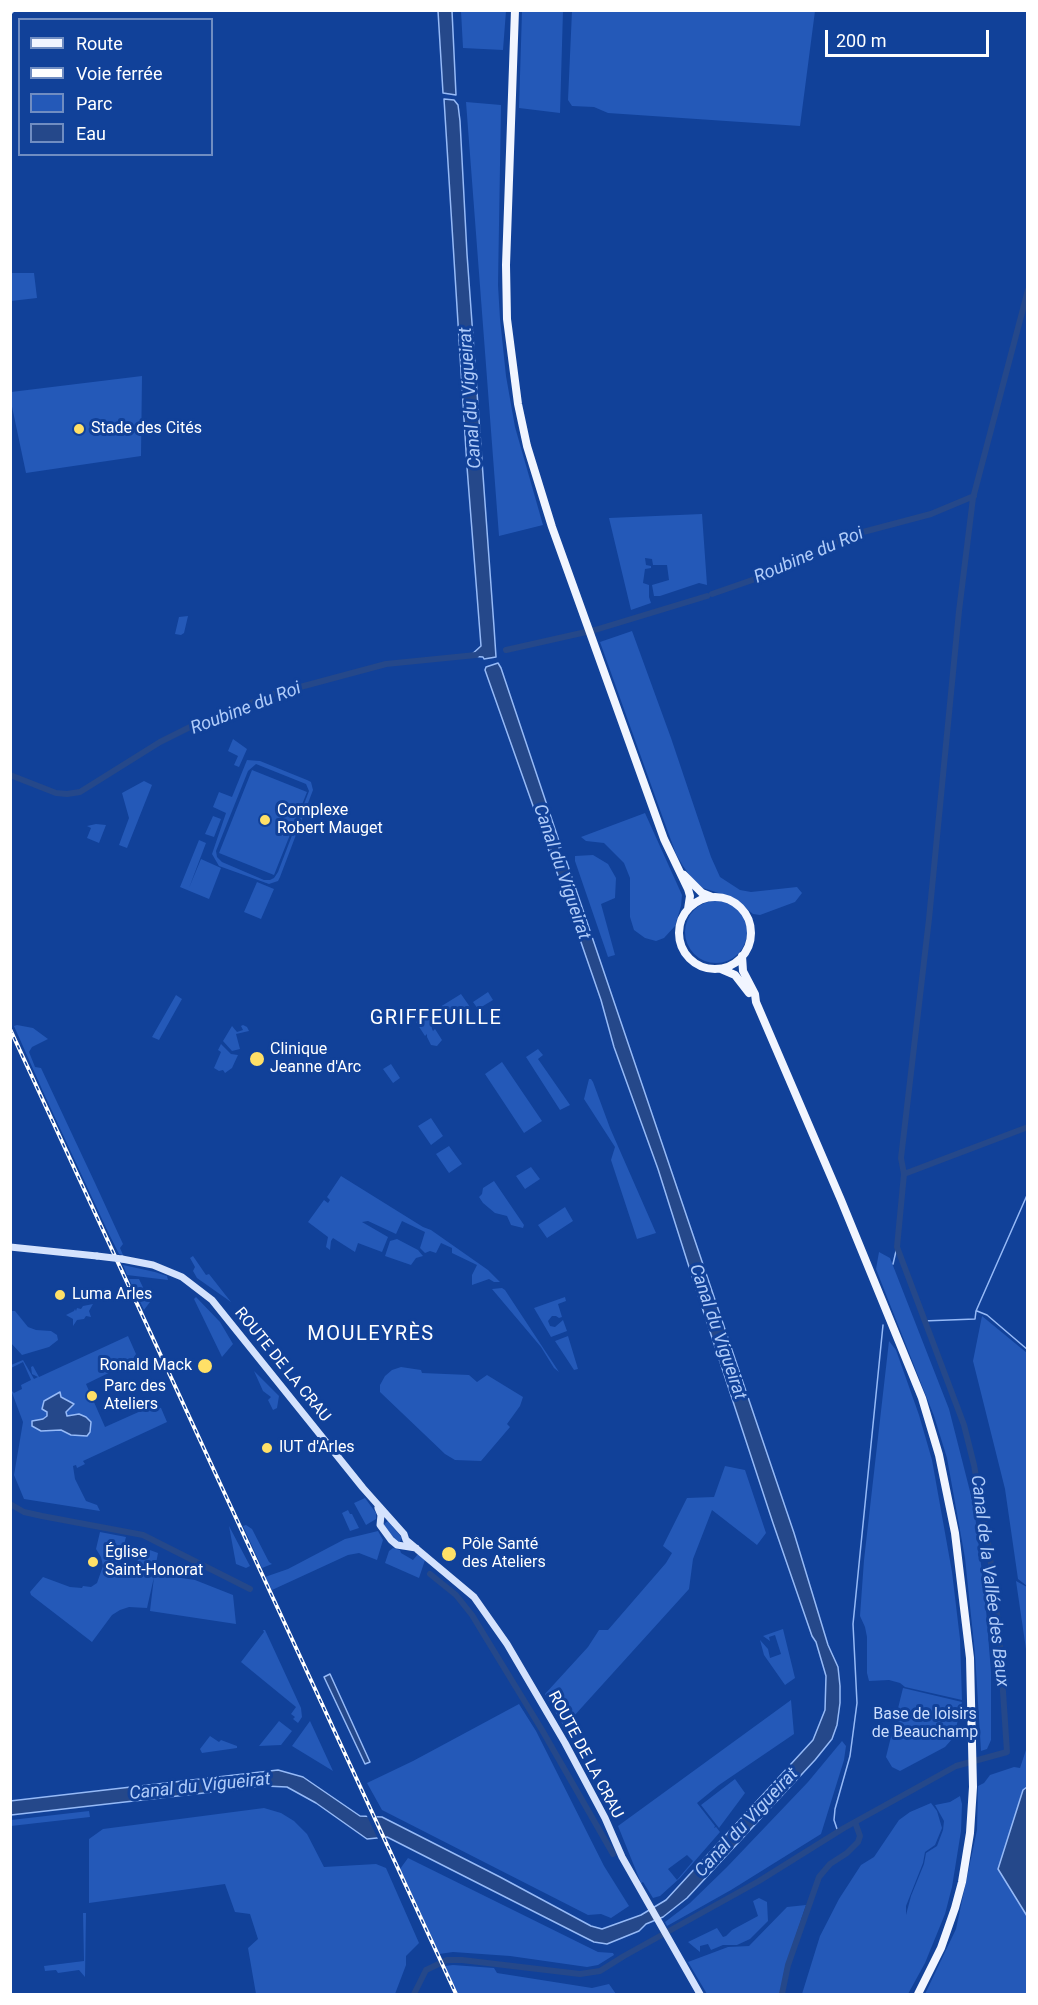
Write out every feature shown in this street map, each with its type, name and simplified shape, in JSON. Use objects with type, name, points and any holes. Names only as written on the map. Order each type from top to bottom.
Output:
[{"type":"main road","points":[[515,10],[506,266],[507,319],[513,369],[527,446],[538,485],[664,839],[690,896],[688,909],[679,930],[684,950],[697,964],[709,968],[719,968],[734,963],[742,956],[750,937],[747,918],[731,901],[702,893],[681,872]]},
{"type":"main road","points":[[688,909],[699,901],[713,897]]},
{"type":"main road","points":[[742,956],[743,971],[755,994],[756,1002]]},
{"type":"main road","points":[[719,968],[735,975],[756,1002],[903,1349],[934,1435],[948,1491],[963,1589],[969,1658],[973,1787],[970,1833],[958,1899],[941,1948],[918,1995]]},
{"type":"main road","name":"ROUTE DE LA CRAU","points":[[10,1247],[122,1259],[153,1265],[182,1277],[212,1300],[378,1505],[384,1519],[404,1534],[403,1543]]},
{"type":"main road","name":"ROUTE DE LA CRAU","points":[[384,1519],[381,1527],[391,1540],[418,1549],[474,1597],[507,1644],[569,1750],[605,1818],[622,1857],[700,1995]]},
{"type":"green space","points":[[461,11],[506,11],[503,50],[463,48]]},
{"type":"green space","points":[[522,11],[563,11],[560,113],[519,108]]},
{"type":"green space","points":[[572,11],[815,11],[800,126],[608,113],[594,107],[572,106],[568,100]]},
{"type":"green space","points":[[466,102],[501,105],[498,285],[500,319],[506,376],[515,427],[543,525],[499,536]]},
{"type":"green space","points":[[11,273],[34,273],[37,298],[11,301]]},
{"type":"green space","name":"Stade des Cités","points":[[142,376],[141,456],[26,473],[11,402],[11,392]]},
{"type":"green space","points":[[702,514],[707,585],[699,583],[654,596],[652,585],[669,580],[667,565],[653,565],[652,559],[645,558],[646,565],[651,568],[645,569],[643,583],[649,585],[651,603],[631,610],[609,518]]},
{"type":"green space","points":[[188,616],[184,633],[175,634],[179,617]]},
{"type":"green space","points":[[632,631],[720,877],[740,890],[751,892],[797,887],[802,893],[795,902],[760,915],[753,914],[734,898],[703,888],[694,881],[683,866],[676,854],[600,642]]},
{"type":"green space","points":[[233,739],[247,749],[239,767],[234,765],[238,756],[228,751]]},
{"type":"green space","points":[[247,760],[260,761],[311,782],[313,790],[278,881],[269,884],[219,866],[212,854],[226,813],[213,807],[219,792],[232,797]],"holes":[[[256,764],[306,784],[309,791],[274,878],[264,880],[222,862],[217,857],[216,851],[248,771]]]},
{"type":"green space","points":[[252,770],[307,792],[274,875],[219,853]]},
{"type":"green space","points":[[144,781],[152,785],[127,848],[119,845],[129,818],[122,793]]},
{"type":"green space","points":[[645,813],[682,895],[675,926],[664,938],[656,941],[645,938],[634,930],[630,917],[630,878],[624,863],[604,843],[586,841],[581,837]]},
{"type":"green space","points":[[213,816],[221,819],[214,837],[205,834]]},
{"type":"green space","points":[[106,825],[99,843],[87,838],[91,828],[87,826]]},
{"type":"green space","points":[[199,840],[206,843],[189,888],[201,859],[221,868],[209,899],[180,887]]},
{"type":"green space","points":[[593,855],[608,864],[616,878],[615,898],[601,904],[615,955],[608,957],[575,861],[575,856]]},
{"type":"green space","points":[[257,882],[274,889],[261,919],[244,912]]},
{"type":"green space","points":[[716,901],[738,910],[747,932],[738,954],[716,963],[694,954],[685,932],[694,910]]},
{"type":"green space","points":[[488,992],[493,1000],[478,1009],[473,1002]]},
{"type":"green space","points":[[461,994],[470,1007],[458,1014],[444,1011],[440,1007]]},
{"type":"green space","points":[[176,995],[182,999],[159,1040],[152,1037]]},
{"type":"green space","points":[[431,1012],[435,1018],[431,1023],[432,1029],[433,1031],[435,1029],[442,1040],[437,1046],[431,1045],[427,1034],[425,1036],[416,1022]]},
{"type":"green space","points":[[243,1025],[249,1031],[236,1034],[240,1049],[232,1051],[223,1041],[232,1026],[237,1032],[243,1030],[241,1026]]},
{"type":"green space","points":[[14,1026],[33,1028],[48,1039],[32,1047],[29,1052],[35,1067],[41,1068],[95,1183],[123,1244],[120,1248],[123,1255],[119,1254],[108,1232],[45,1096]]},
{"type":"green space","points":[[221,1044],[231,1054],[238,1055],[232,1068],[225,1073],[223,1070],[219,1071],[214,1068],[221,1052],[218,1050]]},
{"type":"green space","points":[[538,1049],[543,1055],[538,1059],[570,1105],[560,1110],[526,1057]]},
{"type":"green space","points":[[502,1062],[542,1121],[524,1133],[485,1074]]},
{"type":"green space","points":[[391,1064],[400,1078],[393,1083],[383,1069]]},
{"type":"green space","points":[[589,1079],[593,1082],[610,1128],[656,1233],[637,1239],[611,1160],[615,1147],[584,1099]]},
{"type":"green space","points":[[431,1118],[443,1136],[431,1145],[418,1126]]},
{"type":"green space","points":[[449,1146],[462,1164],[449,1173],[436,1154]]},
{"type":"green space","points":[[531,1167],[540,1179],[525,1189],[516,1176]]},
{"type":"green space","points":[[341,1176],[431,1230],[488,1270],[500,1282],[489,1279],[472,1285],[472,1275],[477,1265],[452,1253],[452,1248],[441,1243],[436,1253],[430,1251],[425,1253],[420,1248],[425,1232],[402,1221],[396,1234],[368,1221],[362,1222],[388,1237],[382,1252],[358,1243],[355,1252],[333,1238],[330,1250],[326,1247],[328,1237],[308,1222],[324,1200],[328,1203],[330,1200],[327,1197]]},
{"type":"green space","points":[[494,1181],[524,1225],[523,1228],[511,1225],[507,1216],[495,1213],[479,1197],[483,1188]]},
{"type":"green space","points":[[565,1207],[573,1221],[547,1238],[538,1225]]},
{"type":"green space","points":[[397,1239],[418,1250],[423,1256],[416,1258],[411,1265],[385,1256],[390,1241]]},
{"type":"green space","points":[[879,1252],[890,1258],[949,1409],[974,1507],[991,1672],[991,1740],[987,1749],[981,1751],[975,1654],[965,1558],[947,1458],[934,1416],[876,1269]]},
{"type":"green space","points":[[193,1256],[206,1275],[209,1274],[231,1302],[197,1278],[190,1258]]},
{"type":"green space","points":[[123,1265],[167,1276],[168,1280],[127,1275]]},
{"type":"green space","points":[[129,1279],[139,1279],[150,1302],[144,1310]]},
{"type":"green space","points":[[492,1289],[505,1290],[559,1372]]},
{"type":"green space","points":[[196,1297],[220,1322],[233,1344],[222,1357],[194,1299]]},
{"type":"green space","points":[[565,1297],[566,1301],[558,1304],[562,1317],[552,1316],[548,1321],[550,1326],[555,1327],[563,1320],[567,1331],[551,1337],[534,1308]]},
{"type":"green space","points":[[93,1304],[89,1311],[91,1317],[86,1316],[84,1319],[77,1320],[73,1326],[73,1319],[66,1315],[75,1309],[76,1311],[77,1308],[81,1309],[83,1306]]},
{"type":"green space","points":[[11,1311],[15,1311],[28,1327],[51,1331],[57,1335],[58,1340],[49,1347],[22,1355],[11,1343]]},
{"type":"green space","points":[[982,1316],[1027,1353],[1027,1586],[1018,1579],[1005,1489],[973,1361]]},
{"type":"green space","points":[[128,1336],[136,1354],[131,1362],[86,1384],[105,1427],[152,1406],[161,1408],[167,1422],[83,1461],[85,1464],[77,1468],[76,1465],[73,1466],[75,1479],[86,1501],[97,1505],[100,1511],[24,1499],[14,1475],[23,1422],[11,1390],[14,1393],[22,1389],[21,1385],[31,1380],[23,1362],[11,1368],[11,1365],[23,1360],[34,1379],[38,1377],[32,1374],[31,1367],[33,1366],[39,1377]]},
{"type":"green space","points":[[568,1336],[578,1369],[574,1370],[555,1341]]},
{"type":"green space","points":[[889,1341],[896,1350],[932,1460],[952,1572],[960,1639],[962,1700],[905,1687],[889,1680],[869,1681],[867,1673],[867,1637],[860,1616],[864,1560]]},
{"type":"green space","points":[[401,1367],[421,1370],[422,1373],[469,1375],[477,1382],[487,1375],[523,1397],[520,1406],[507,1424],[510,1427],[481,1461],[455,1460],[445,1454],[380,1392],[380,1385],[385,1376]]},
{"type":"green space","points":[[254,1371],[279,1396],[277,1408],[273,1410],[268,1400],[271,1397],[263,1391]]},
{"type":"green space","points":[[725,1466],[745,1470],[766,1533],[757,1545],[712,1510],[693,1559],[689,1589],[564,1727],[545,1694],[588,1647],[599,1630],[608,1630],[666,1563],[672,1553],[663,1546],[687,1498],[714,1497]]},
{"type":"green space","points":[[365,1498],[376,1513],[376,1519],[366,1525],[354,1503]]},
{"type":"green space","points":[[348,1510],[359,1528],[350,1531],[342,1513]]},
{"type":"green space","points":[[388,1521],[402,1538],[399,1543],[384,1527]]},
{"type":"green space","points":[[246,1525],[252,1529],[272,1564],[262,1568],[243,1526]]},
{"type":"green space","points":[[229,1526],[250,1566],[246,1568],[236,1564]]},
{"type":"green space","points":[[378,1531],[383,1540],[377,1560],[359,1553],[348,1555],[272,1590],[265,1577],[288,1569],[345,1539]]},
{"type":"green space","points":[[100,1532],[126,1537],[119,1563],[134,1565],[147,1549],[158,1553],[154,1574],[195,1580],[233,1595],[236,1624],[150,1611],[154,1577],[147,1608],[129,1607],[120,1610],[112,1615],[92,1642],[30,1592],[43,1577],[70,1587],[91,1587],[97,1583],[103,1566],[96,1549]]},
{"type":"green space","points":[[393,1548],[400,1550],[413,1560],[418,1554],[425,1560],[419,1578],[385,1563],[389,1551]]},
{"type":"green space","points":[[1016,1581],[1027,1587],[1027,1656]]},
{"type":"green space","points":[[783,1629],[795,1678],[785,1685],[764,1655],[760,1640],[768,1649],[770,1658],[781,1654],[775,1635],[769,1637],[770,1641],[763,1636]]},
{"type":"green space","points":[[265,1630],[301,1708],[302,1717],[298,1723],[291,1714],[296,1707],[241,1662],[264,1632]]},
{"type":"green space","name":"Base de loisirs de Beauchamp","points":[[903,1688],[962,1702],[954,1737],[945,1747],[900,1771],[892,1767],[886,1757]]},
{"type":"green space","points":[[791,1700],[794,1734],[719,1785],[697,1803],[715,1826],[714,1828],[716,1827],[720,1832],[680,1878],[660,1896],[653,1898],[643,1882],[641,1883],[618,1826]],"holes":[[[687,1855],[693,1861],[677,1880],[668,1869]]]},
{"type":"green space","points":[[519,1704],[536,1731],[604,1866],[629,1906],[611,1918],[601,1914],[588,1915],[382,1810],[367,1783]]},
{"type":"green space","points":[[279,1721],[292,1731],[281,1745],[259,1746]]},
{"type":"green space","points":[[310,1721],[333,1771],[292,1746]]},
{"type":"green space","points":[[210,1736],[219,1742],[221,1740],[237,1746],[237,1748],[202,1753],[200,1749]]},
{"type":"green space","points":[[842,1741],[846,1746],[844,1760],[821,1834],[731,1890],[667,1926],[665,1922],[690,1903],[727,1867],[808,1782]]},
{"type":"green space","points":[[1027,1747],[1027,1994],[925,1994],[956,1929],[977,1830],[978,1786],[984,1783],[990,1775],[1014,1767],[1020,1768]]},
{"type":"green space","points":[[735,1779],[745,1793],[719,1828],[701,1805]]},
{"type":"green space","points":[[960,1796],[961,1831],[945,1914],[925,1963],[908,1994],[802,1994],[820,1936],[839,1899],[861,1865],[874,1857],[899,1820],[910,1812],[931,1803],[937,1811],[942,1828],[935,1845],[925,1852],[906,1906],[906,1915],[924,1864],[926,1853],[937,1846],[943,1830],[944,1821],[935,1805],[950,1802]]},
{"type":"green space","points":[[264,1808],[281,1813],[294,1821],[307,1834],[324,1867],[376,1864],[386,1868],[419,1943],[406,1956],[406,1965],[395,1994],[256,1994],[248,1948],[258,1939],[250,1914],[235,1912],[225,1884],[89,1903],[89,1839],[103,1829]]},
{"type":"green space","points":[[89,1811],[90,1817],[11,1826],[11,1820]]},
{"type":"green space","points":[[408,1858],[598,1952],[614,1955],[598,1965],[587,1967],[510,1956],[453,1952],[439,1954],[400,1869]]},
{"type":"green space","points":[[759,1898],[767,1902],[768,1921],[750,1939],[737,1945],[723,1945],[711,1950],[708,1944],[700,1946],[700,1952],[688,1942],[717,1928],[723,1937],[726,1936],[732,1930],[758,1916],[753,1901]]},
{"type":"green space","points":[[806,1905],[785,1968],[780,1994],[707,1994],[688,1962],[728,1947],[749,1946],[787,1907]]},
{"type":"green space","points":[[83,1913],[86,1913],[85,1977],[79,1970],[58,1973],[56,1970],[45,1971],[44,1966],[84,1961]]},
{"type":"green space","points":[[445,1966],[494,1968],[497,1973],[592,1988],[609,1984],[616,1994],[458,1994]]},
{"type":"water","points":[[438,11],[452,11],[456,95],[443,93]]},
{"type":"water","points":[[444,99],[454,100],[458,105],[460,121],[467,254],[496,657],[484,659],[470,656],[481,646],[467,467]]},
{"type":"water","points":[[498,663],[561,847],[549,851],[485,670],[486,667]]},
{"type":"water","points":[[566,860],[794,1533],[828,1645],[838,1667],[840,1703],[837,1725],[832,1739],[687,1898],[663,1917],[646,1924],[639,1931],[607,1944],[594,1942],[387,1837],[367,1839],[316,1803],[287,1787],[265,1786],[11,1815],[10,1801],[278,1770],[303,1777],[360,1816],[382,1817],[591,1926],[602,1929],[641,1915],[666,1900],[813,1740],[825,1710],[826,1676],[554,864]]},
{"type":"water","points":[[60,1392],[61,1397],[74,1404],[66,1412],[67,1416],[79,1414],[91,1422],[87,1436],[71,1435],[61,1430],[41,1431],[32,1426],[32,1421],[47,1416],[47,1412],[42,1409],[44,1401]]},
{"type":"water","points":[[330,1674],[370,1762],[365,1764],[324,1677]]},
{"type":"water","points":[[1027,1787],[1027,1916],[998,1869],[1023,1790]]},
{"type":"pier","points":[[375,1813],[387,1841],[379,1841],[366,1814]]},
{"type":"waterway","points":[[904,1174],[901,1158],[929,919],[959,611],[973,498],[1028,290]]},
{"type":"waterway","name":"Roubine du Roi","points":[[712,594],[784,569],[848,536],[931,514],[974,496]]},
{"type":"waterway","name":"Roubine du Roi","points":[[506,650],[595,630],[707,596]]},
{"type":"waterway","name":"Roubine du Roi","points":[[10,775],[56,793],[80,792],[160,742],[194,725],[274,694],[386,664],[476,655]]},
{"type":"waterway","name":"Canal du Vigueirat","points":[[553,842],[562,869]]},
{"type":"waterway","name":"Canal de la Vallée des Baux","points":[[414,1994],[426,1970],[447,1960],[580,1974],[600,1971],[759,1881],[844,1828],[956,1766],[1007,1752],[999,1631],[989,1548],[974,1465],[964,1425],[897,1247],[904,1174],[1028,1127]]},
{"type":"waterway","points":[[923,1321],[975,1319],[976,1311],[1028,1193]]},
{"type":"waterway","points":[[893,1264],[897,1247]]},
{"type":"waterway","points":[[977,1311],[987,1315],[1028,1350]]},
{"type":"waterway","points":[[838,1832],[834,1820],[835,1809],[850,1756],[857,1703],[853,1624],[883,1325]]},
{"type":"waterway","points":[[10,1504],[24,1512],[143,1535],[250,1589]]},
{"type":"waterway","points":[[430,1574],[456,1595],[472,1615],[542,1730],[613,1854]]},
{"type":"waterway","points":[[782,1994],[788,1965],[819,1877],[830,1864],[847,1853],[858,1842],[860,1836],[855,1822]]},
{"type":"railway","points":[[10,1029],[456,1994]]},
{"type":"place","name":"Stade des Cités","points":[[79,429]]},
{"type":"place","name":"Complexe Robert Mauget","points":[[265,820]]},
{"type":"place","name":"Clinique Jeanne d'Arc","points":[[257,1059]]},
{"type":"place","name":"Luma Arles","points":[[60,1295]]},
{"type":"place","name":"Ronald Mack","points":[[205,1366]]},
{"type":"place","name":"Parc des Ateliers","points":[[92,1396]]},
{"type":"place","name":"IUT d'Arles","points":[[267,1448]]},
{"type":"place","name":"Pôle Santé des Ateliers","points":[[449,1554]]},
{"type":"place","name":"Église Saint-Honorat","points":[[93,1562]]},
{"type":"district","name":"GRIFFEUILLE","points":[[436,1019]]},
{"type":"district","name":"MOULEYRÈS","points":[[371,1335]]}]
